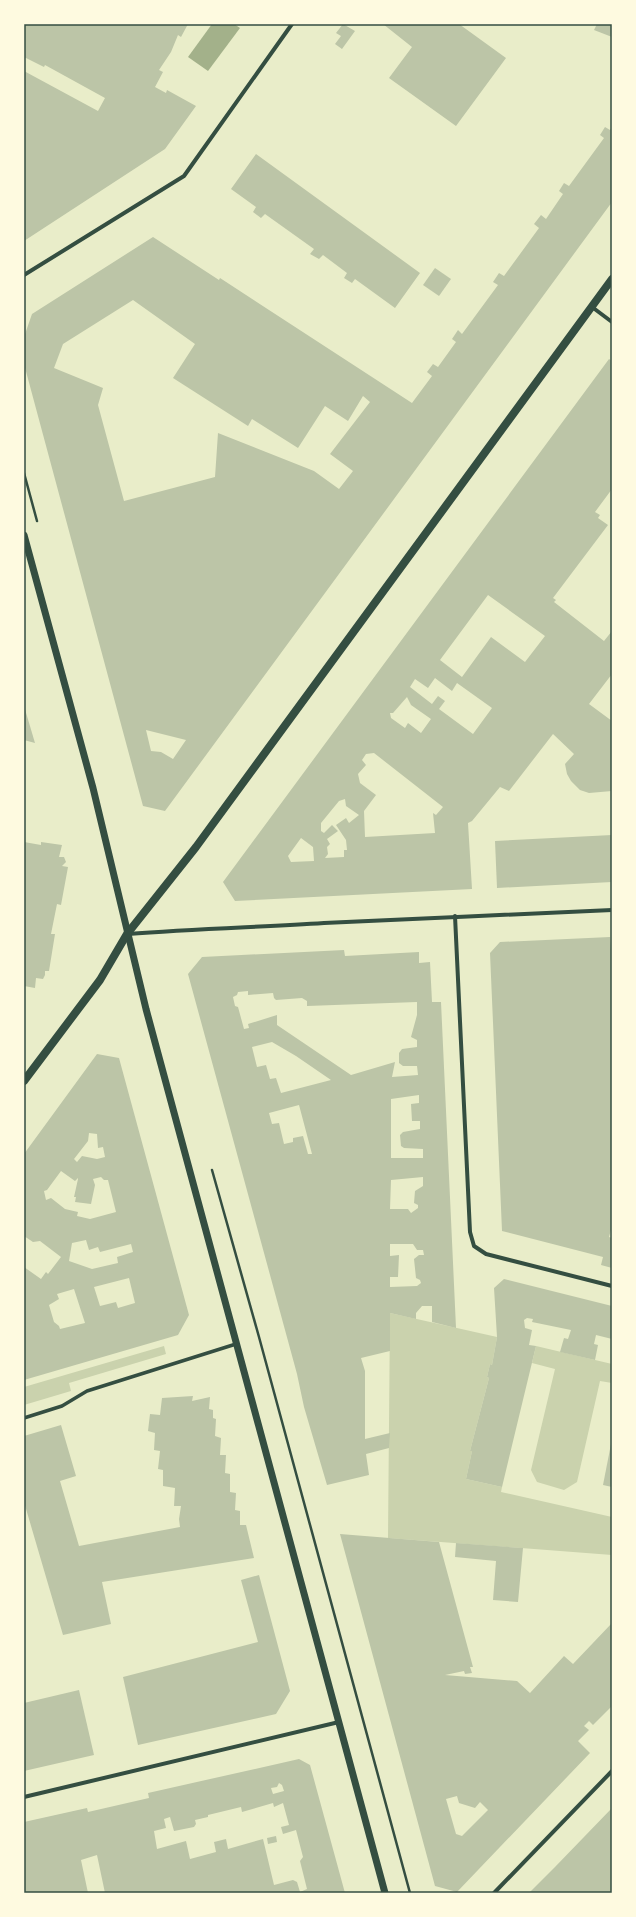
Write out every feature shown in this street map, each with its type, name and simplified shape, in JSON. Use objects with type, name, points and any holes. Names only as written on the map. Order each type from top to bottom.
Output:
[{"type":"main road","points":[[24,1081],[100,980],[127,934],[196,847],[612,279]]},
{"type":"street","points":[[24,275],[184,176],[292,24]]},
{"type":"street","points":[[591,307],[612,322]]},
{"type":"street","points":[[24,535],[93,788],[146,1009],[385,1893]]},
{"type":"street","points":[[127,934],[209,928],[612,910]]},
{"type":"street","points":[[455,916],[471,1240],[474,1246],[486,1254],[612,1286]]},
{"type":"street","points":[[24,1418],[62,1406],[87,1391],[236,1344]]},
{"type":"street","points":[[24,1797],[339,1722]]},
{"type":"street","points":[[494,1893],[612,1771]]},
{"type":"path","points":[[211,1168],[263,1352],[410,1893]]},
{"type":"shaded area","points":[[212,24],[234,24],[240,28],[208,71],[188,57]]},
{"type":"shaded area","points":[[390,1313],[497,1337],[492,1365],[490,1364],[487,1377],[489,1378],[470,1451],[472,1451],[466,1479],[502,1487],[501,1492],[612,1517],[612,1555],[388,1538]]},
{"type":"shaded area","points":[[164,1346],[166,1354],[69,1383],[71,1391],[24,1405],[24,1387]]},
{"type":"shaded area","points":[[536,1346],[612,1364],[612,1383],[600,1381],[577,1482],[564,1490],[537,1482],[531,1470],[555,1369],[532,1363]]},
{"type":"building","points":[[24,24],[188,24],[181,37],[178,35],[171,52],[159,70],[163,72],[155,87],[166,93],[167,90],[196,106],[165,149],[24,241],[24,71],[98,111],[105,98],[45,65],[44,67],[24,57]]},
{"type":"building","points":[[343,24],[355,31],[342,49],[335,44],[341,36],[336,33]]},
{"type":"building","points":[[383,24],[459,24],[506,58],[456,126],[389,78],[412,47]]},
{"type":"building","points":[[597,24],[612,24],[612,37],[594,30]]},
{"type":"building","points":[[605,127],[610,130],[612,127],[612,202],[165,811],[143,806],[24,364],[24,337],[32,314],[153,237],[219,280],[220,278],[412,403],[432,376],[427,372],[433,364],[438,367],[456,342],[452,339],[458,330],[462,334],[498,285],[493,282],[499,273],[504,276],[539,228],[534,224],[541,215],[546,219],[563,194],[559,191],[564,183],[569,186],[604,138],[600,135]],"holes":[[[133,300],[195,344],[173,378],[248,426],[252,419],[298,448],[325,406],[348,421],[363,396],[370,402],[330,454],[353,471],[339,489],[314,471],[218,433],[215,477],[124,501],[98,405],[103,388],[54,368],[63,344]],[[146,730],[186,740],[173,759],[161,752],[151,751]]]},
{"type":"building","points":[[256,154],[420,273],[395,308],[355,279],[352,283],[344,278],[347,273],[323,255],[319,259],[310,254],[314,249],[265,214],[261,218],[253,212],[256,207],[231,189]]},
{"type":"building","points":[[435,268],[451,279],[439,296],[423,285]]},
{"type":"building","points":[[609,359],[612,361],[612,489],[595,512],[600,515],[598,518],[608,525],[553,598],[556,600],[554,602],[604,641],[612,631],[612,674],[589,704],[612,721],[612,791],[589,793],[580,790],[571,781],[567,774],[565,764],[574,754],[553,734],[509,791],[500,787],[472,821],[468,823],[472,889],[235,901],[223,882]],"holes":[[[488,595],[545,636],[525,662],[491,637],[462,677],[440,660]],[[435,678],[452,691],[457,683],[492,708],[473,734],[439,709],[445,701],[438,696],[432,704],[410,687],[415,679],[428,688]],[[407,697],[411,705],[431,719],[421,733],[408,723],[405,728],[391,718],[390,713],[393,713]],[[374,753],[443,807],[436,815],[433,813],[435,833],[365,837],[364,811],[376,795],[360,783],[358,774],[366,765],[362,760],[366,754]],[[345,799],[346,806],[359,815],[349,823],[346,818],[336,825],[346,840],[347,850],[344,850],[344,857],[325,858],[328,854],[327,847],[330,844],[327,839],[338,831],[332,825],[324,833],[321,831],[321,823],[339,801]],[[301,838],[313,847],[314,861],[291,862],[288,856]]]},
{"type":"building","points":[[24,706],[35,743],[24,740]]},
{"type":"building","points":[[612,835],[612,882],[497,888],[495,841]]},
{"type":"building","points":[[24,842],[41,845],[41,842],[62,845],[59,857],[64,857],[66,862],[62,866],[68,867],[61,905],[57,904],[51,934],[55,934],[49,971],[45,971],[43,979],[36,978],[35,988],[24,986]]},
{"type":"building","points":[[610,937],[612,964],[612,1226],[609,1237],[612,1238],[612,1268],[601,1265],[603,1257],[502,1231],[490,953],[500,942]]},
{"type":"building","points":[[344,950],[345,956],[419,952],[419,963],[430,962],[432,1002],[441,1002],[456,1328],[432,1322],[432,1306],[422,1306],[416,1313],[416,1319],[390,1313],[390,1351],[361,1358],[365,1371],[365,1439],[390,1433],[389,1448],[366,1454],[369,1475],[327,1485],[304,1407],[297,1374],[188,974],[202,957]],"holes":[[[248,991],[248,995],[273,993],[276,1000],[302,998],[307,1001],[307,1006],[417,1002],[417,1015],[411,1037],[417,1040],[417,1047],[402,1049],[399,1053],[399,1063],[403,1066],[417,1066],[418,1075],[392,1077],[395,1062],[351,1075],[277,1025],[277,1015],[248,1024],[249,1028],[244,1029],[238,1007],[235,1006],[233,997],[237,995],[238,992]],[[272,1042],[296,1056],[331,1080],[281,1093],[276,1078],[270,1079],[266,1065],[257,1067],[252,1047]],[[419,1095],[419,1103],[411,1104],[412,1121],[420,1121],[420,1129],[403,1132],[400,1135],[401,1146],[404,1148],[423,1149],[423,1158],[391,1158],[391,1099]],[[299,1105],[312,1154],[308,1154],[303,1136],[293,1138],[293,1142],[284,1144],[279,1123],[272,1124],[269,1113]],[[423,1177],[423,1186],[415,1191],[414,1203],[418,1205],[418,1208],[411,1213],[408,1209],[390,1209],[391,1180]],[[390,1244],[413,1244],[417,1250],[423,1250],[424,1255],[419,1255],[414,1259],[416,1278],[420,1280],[421,1283],[417,1286],[390,1287],[390,1277],[398,1277],[399,1255],[390,1256]]]},
{"type":"building","points":[[97,1054],[119,1058],[189,1315],[178,1335],[24,1380],[24,1267],[41,1279],[46,1272],[48,1274],[61,1257],[40,1241],[33,1242],[24,1236],[24,1154]],"holes":[[[89,1133],[97,1134],[98,1148],[103,1147],[105,1157],[97,1159],[82,1156],[77,1162],[74,1159],[88,1141]],[[61,1171],[75,1181],[78,1178],[74,1197],[76,1197],[75,1202],[91,1204],[95,1185],[93,1179],[101,1177],[104,1180],[108,1180],[116,1212],[90,1219],[77,1216],[78,1212],[65,1209],[51,1198],[46,1200],[44,1191],[47,1190]],[[86,1240],[89,1250],[98,1247],[100,1252],[131,1244],[133,1252],[117,1257],[118,1263],[92,1269],[69,1261],[72,1243]],[[129,1278],[135,1303],[118,1308],[116,1302],[100,1306],[94,1287]],[[74,1289],[85,1323],[60,1329],[54,1322],[49,1305],[59,1299],[57,1294]]]},
{"type":"building","points":[[504,1279],[612,1306],[612,1339],[596,1335],[594,1344],[598,1345],[595,1360],[560,1352],[564,1338],[568,1339],[571,1330],[532,1322],[533,1319],[527,1318],[524,1320],[525,1328],[532,1330],[529,1345],[536,1346],[502,1487],[466,1479],[472,1451],[470,1451],[489,1378],[487,1377],[490,1364],[492,1365],[497,1337],[494,1288]]},
{"type":"building","points":[[193,1396],[192,1401],[210,1397],[209,1409],[213,1410],[213,1418],[216,1419],[215,1436],[221,1438],[220,1455],[226,1455],[225,1473],[230,1474],[230,1492],[236,1493],[235,1510],[240,1511],[240,1525],[246,1525],[254,1558],[102,1582],[111,1624],[63,1635],[24,1502],[24,1436],[61,1425],[76,1476],[60,1481],[79,1546],[180,1527],[179,1519],[181,1506],[174,1506],[175,1488],[163,1486],[163,1470],[158,1469],[160,1451],[154,1450],[155,1433],[148,1431],[150,1414],[160,1415],[162,1398]]},
{"type":"building","points":[[611,1444],[612,1445],[612,1487],[603,1485]]},
{"type":"building","points":[[340,1534],[439,1542],[473,1667],[470,1667],[472,1673],[465,1674],[464,1671],[445,1675],[517,1681],[530,1693],[564,1656],[573,1664],[612,1623],[612,1706],[593,1725],[589,1721],[584,1726],[589,1730],[578,1741],[590,1753],[457,1892],[435,1886]],"holes":[[[457,1796],[459,1803],[475,1808],[480,1802],[488,1810],[462,1836],[456,1834],[446,1799]]]},
{"type":"building","points":[[456,1543],[523,1548],[518,1602],[493,1600],[496,1561],[455,1557]]},
{"type":"building","points":[[259,1575],[290,1691],[276,1714],[138,1745],[123,1677],[258,1642],[241,1580]]},
{"type":"building","points":[[79,1690],[94,1755],[24,1771],[24,1703]]},
{"type":"building","points":[[299,1759],[310,1765],[345,1893],[105,1893],[97,1855],[81,1860],[88,1893],[24,1893],[24,1822],[87,1808],[88,1812],[149,1798],[148,1793]],"holes":[[[279,1783],[282,1785],[284,1791],[273,1794],[271,1788],[277,1787]],[[273,1803],[274,1807],[283,1803],[289,1825],[281,1827],[283,1834],[296,1830],[303,1857],[300,1861],[307,1889],[300,1892],[297,1882],[293,1880],[274,1885],[263,1839],[228,1849],[226,1839],[214,1842],[216,1852],[190,1859],[186,1841],[157,1849],[154,1831],[166,1828],[164,1819],[170,1817],[174,1831],[194,1827],[196,1824],[195,1820],[208,1817],[208,1815],[241,1807],[242,1812]]]},
{"type":"building","points":[[612,1808],[612,1893],[529,1893],[555,1867]]},
{"type":"building","points":[[276,1836],[277,1842],[268,1844],[267,1838]]}]
